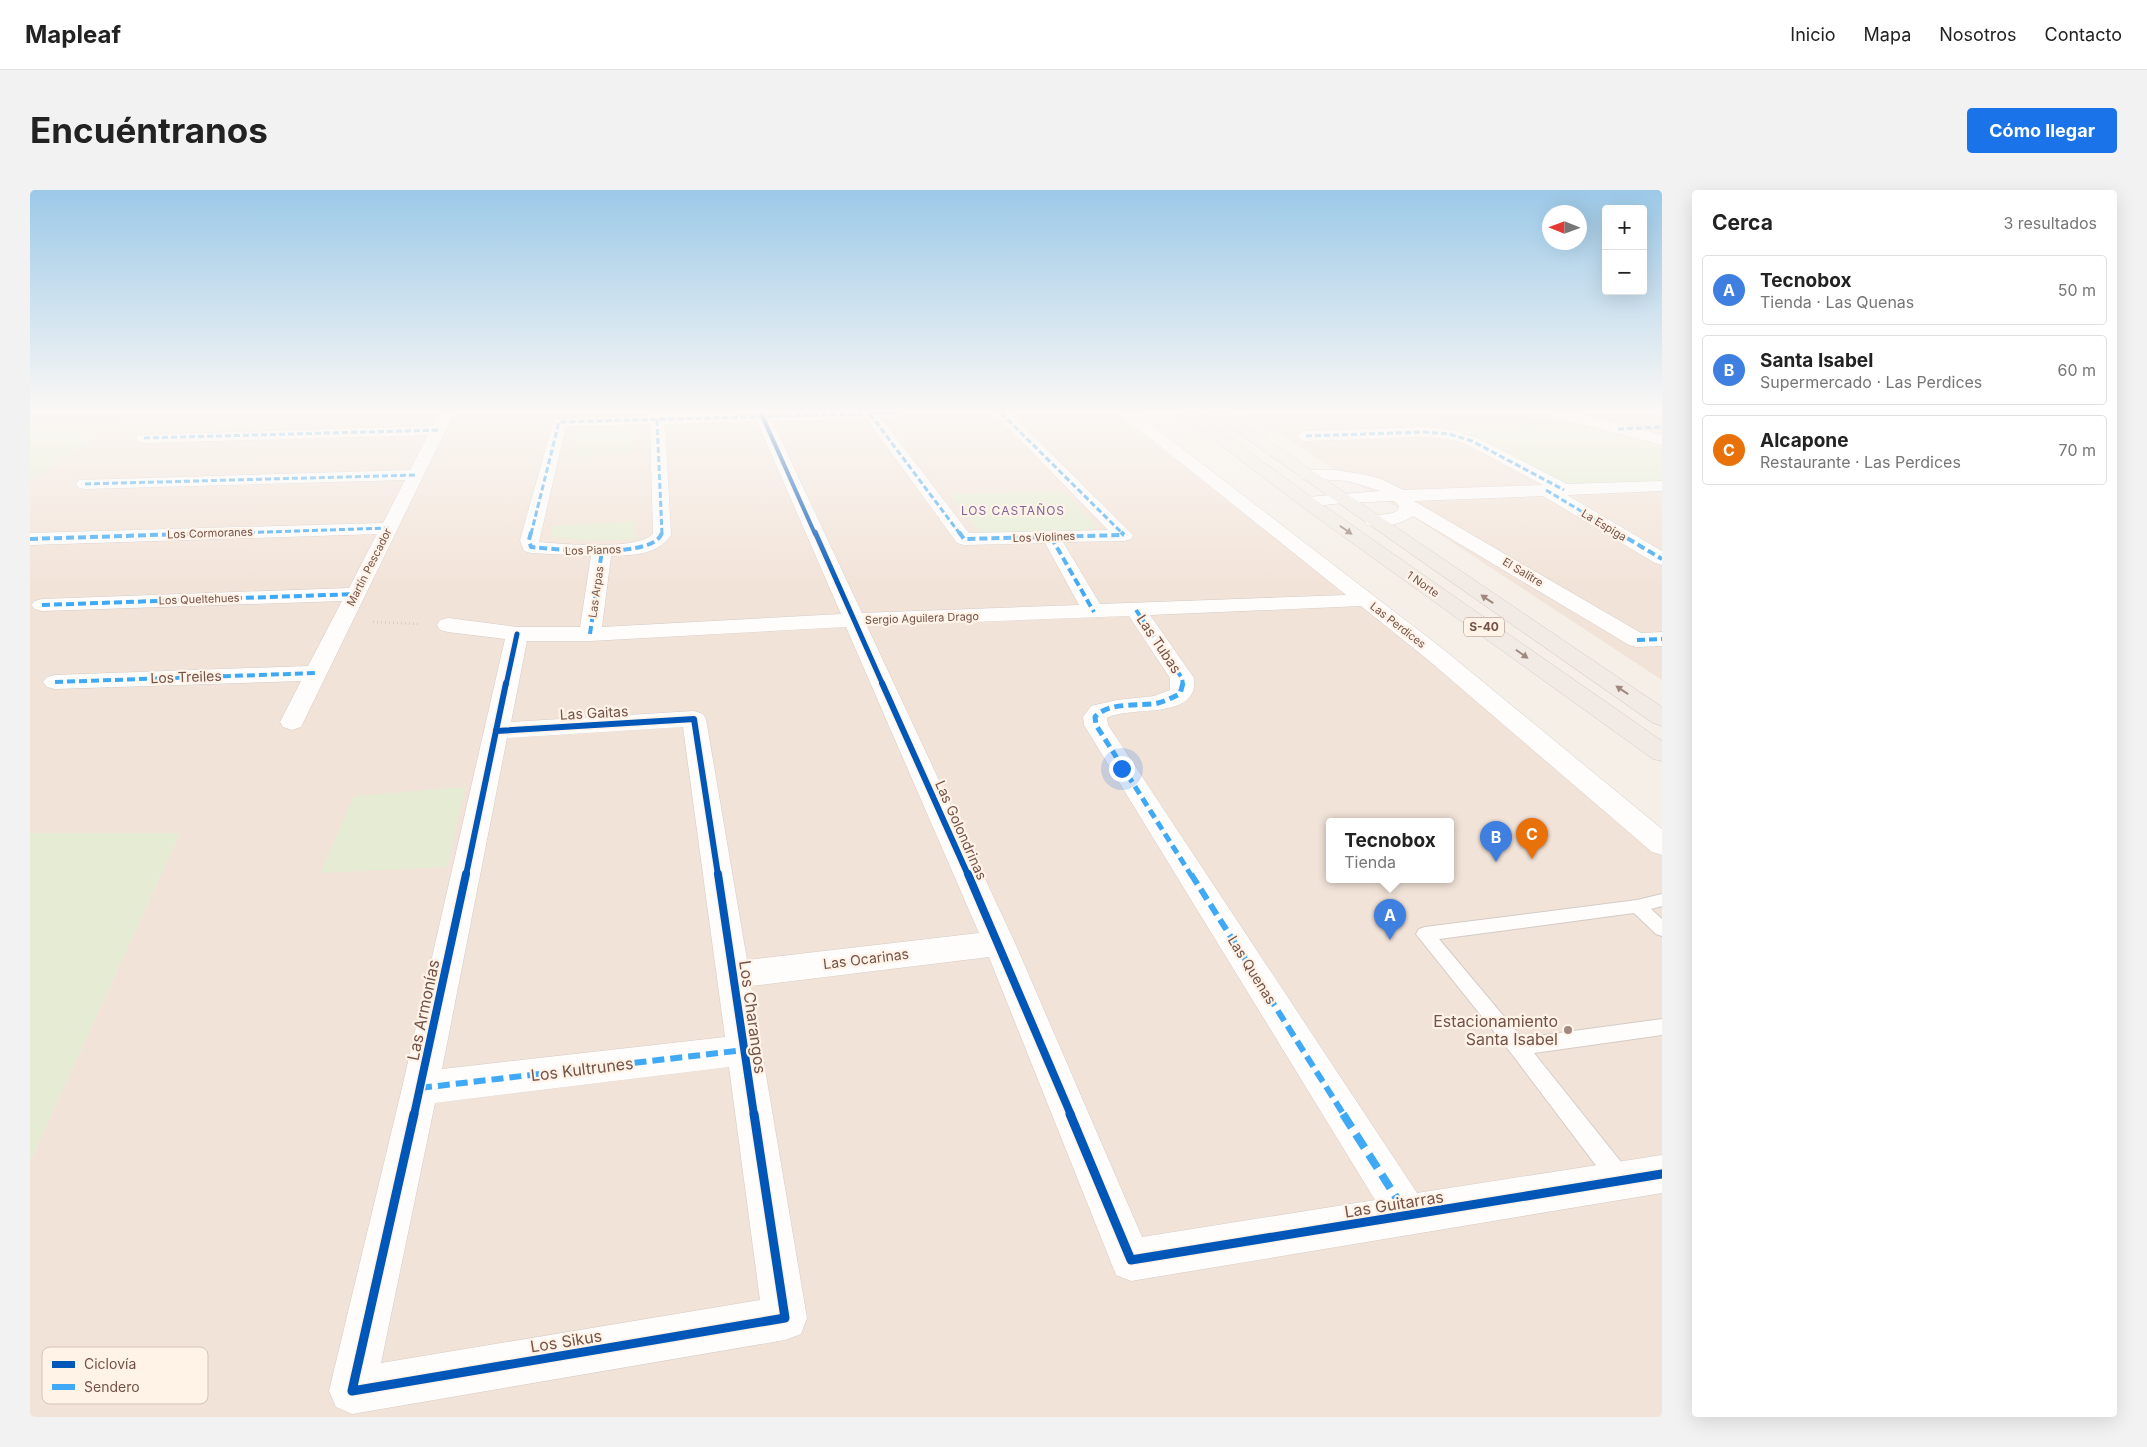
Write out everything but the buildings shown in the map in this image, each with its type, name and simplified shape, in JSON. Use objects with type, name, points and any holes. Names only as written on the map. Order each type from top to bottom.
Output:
[{"type":"main road","name":"1 Norte","points":[[1264,470],[1662,753]]},
{"type":"main road","name":"1 Norte","points":[[1301,470],[1662,718]]},
{"type":"street","name":"Martín Pescador","points":[[292,722],[418,470]]},
{"type":"street","name":"Los Pianos","points":[[547,470],[529,540],[531,547],[562,551],[641,548],[655,543],[662,535],[659,470]]},
{"type":"street","name":"Las Golondrinas","points":[[786,470],[999,943],[1131,1260]]},
{"type":"street","name":"Los Violines","points":[[912,470],[964,539],[1124,535],[1059,470]]},
{"type":"street","name":"Las Perdices","points":[[1199,470],[1436,654],[1662,845]]},
{"type":"street","name":"La Espiga","points":[[1522,470],[1662,559]]},
{"type":"street","name":"El Salitre","points":[[1307,474],[1330,474],[1362,480],[1390,490],[1636,640],[1662,639]]},
{"type":"street","points":[[85,484],[416,475]]},
{"type":"street","points":[[1307,502],[1342,498],[1405,500],[1556,490],[1662,486]]},
{"type":"street","points":[[1373,521],[1398,518],[1407,512],[1405,500]]},
{"type":"street","name":"Los Cormoranes","points":[[30,539],[389,528]]},
{"type":"street","points":[[1051,537],[1094,612]]},
{"type":"street","name":"Las Arpas","points":[[590,634],[602,550]]},
{"type":"street","name":"Los Queltehues","points":[[42,605],[356,594]]},
{"type":"street","name":"Sergio Aguilera Drago","points":[[448,625],[517,634],[590,634],[852,620],[1366,600]]},
{"type":"street","name":"Las Tubas","points":[[1096,725],[1095,717],[1100,711],[1117,707],[1159,703],[1180,694],[1183,686],[1182,678],[1136,610]]},
{"type":"street","name":"Las Armonías","points":[[352,1391],[420,1088],[517,634]]},
{"type":"street","name":"Los Treiles","points":[[55,682],[317,673]]},
{"type":"street","name":"Las Gaitas","points":[[495,731],[694,719]]},
{"type":"street","name":"Los Charangos","points":[[694,719],[785,1318]]},
{"type":"street","name":"Las Quenas","points":[[1096,725],[1408,1216]]},
{"type":"street","name":"Las Ocarinas","points":[[734,975],[999,943]]},
{"type":"street","name":"Los Kultrunes","points":[[420,1088],[744,1050]]},
{"type":"street","name":"Las Guitarras","points":[[1131,1260],[1662,1174]]},
{"type":"street","name":"Los Sikus","points":[[352,1391],[785,1318]]},
{"type":"lane","points":[[1622,1180],[1518,1047],[1426,934],[1637,906],[1662,900]]},
{"type":"lane","points":[[1637,906],[1662,929]]},
{"type":"lane","points":[[1518,1047],[1662,1027]]},
{"type":"path","points":[[343,620],[448,625]]},
{"type":"shaded area","points":[[45,470],[1189,470],[1474,695],[1662,854],[1662,1417],[30,1417],[30,1161],[180,833],[30,833],[30,481]]},
{"type":"shaded area","points":[[1336,470],[1662,470],[1662,680],[1409,514]]},
{"type":"green space","points":[[30,470],[45,470],[30,481]]},
{"type":"green space","points":[[1539,470],[1662,470],[1662,483],[1571,487]]},
{"type":"green space","points":[[1063,491],[1099,529],[980,533],[950,494]]},
{"type":"green space","points":[[633,521],[637,539],[589,541],[552,537],[552,526]]},
{"type":"green space","points":[[465,787],[447,867],[320,873],[354,796]]},
{"type":"green space","points":[[30,833],[180,833],[30,1161]]},
{"type":"marked path","points":[[547,470],[529,540],[531,547],[613,550],[644,547],[654,543],[662,535],[659,470]]},
{"type":"marked path","points":[[912,470],[964,539],[1124,535]]},
{"type":"marked path","points":[[1059,470],[1124,535]]},
{"type":"marked path","points":[[1527,470],[1564,490]]},
{"type":"marked path","points":[[85,484],[416,475]]},
{"type":"marked path","points":[[1546,490],[1662,559]]},
{"type":"marked path","points":[[30,539],[389,528]]},
{"type":"marked path","points":[[1051,537],[1094,612]]},
{"type":"marked path","points":[[590,634],[602,550]]},
{"type":"marked path","points":[[42,605],[356,594]]},
{"type":"marked path","points":[[1136,610],[1182,678],[1183,686],[1180,694],[1159,703],[1117,707],[1100,711],[1095,717],[1096,725],[1408,1216]]},
{"type":"marked path","points":[[1637,640],[1662,639]]},
{"type":"marked path","points":[[55,682],[317,673]]},
{"type":"marked path","points":[[420,1088],[744,1050]]},
{"type":"cycle path","points":[[787,470],[999,943],[1131,1260],[1662,1174]]},
{"type":"cycle path","points":[[495,731],[694,719],[785,1318],[352,1391],[420,1088],[517,634]]},
{"type":"place","name":"Alcapone","points":[[1532,859]]},
{"type":"place","name":"Santa Isabel","points":[[1496,862]]},
{"type":"place","name":"Tecnobox","points":[[1390,940]]},
{"type":"place","name":"Estacionamiento Santa Isabel","points":[[1568,1030]]},
{"type":"district","name":"LOS CASTAÑOS","points":[[1013,511]]}]
